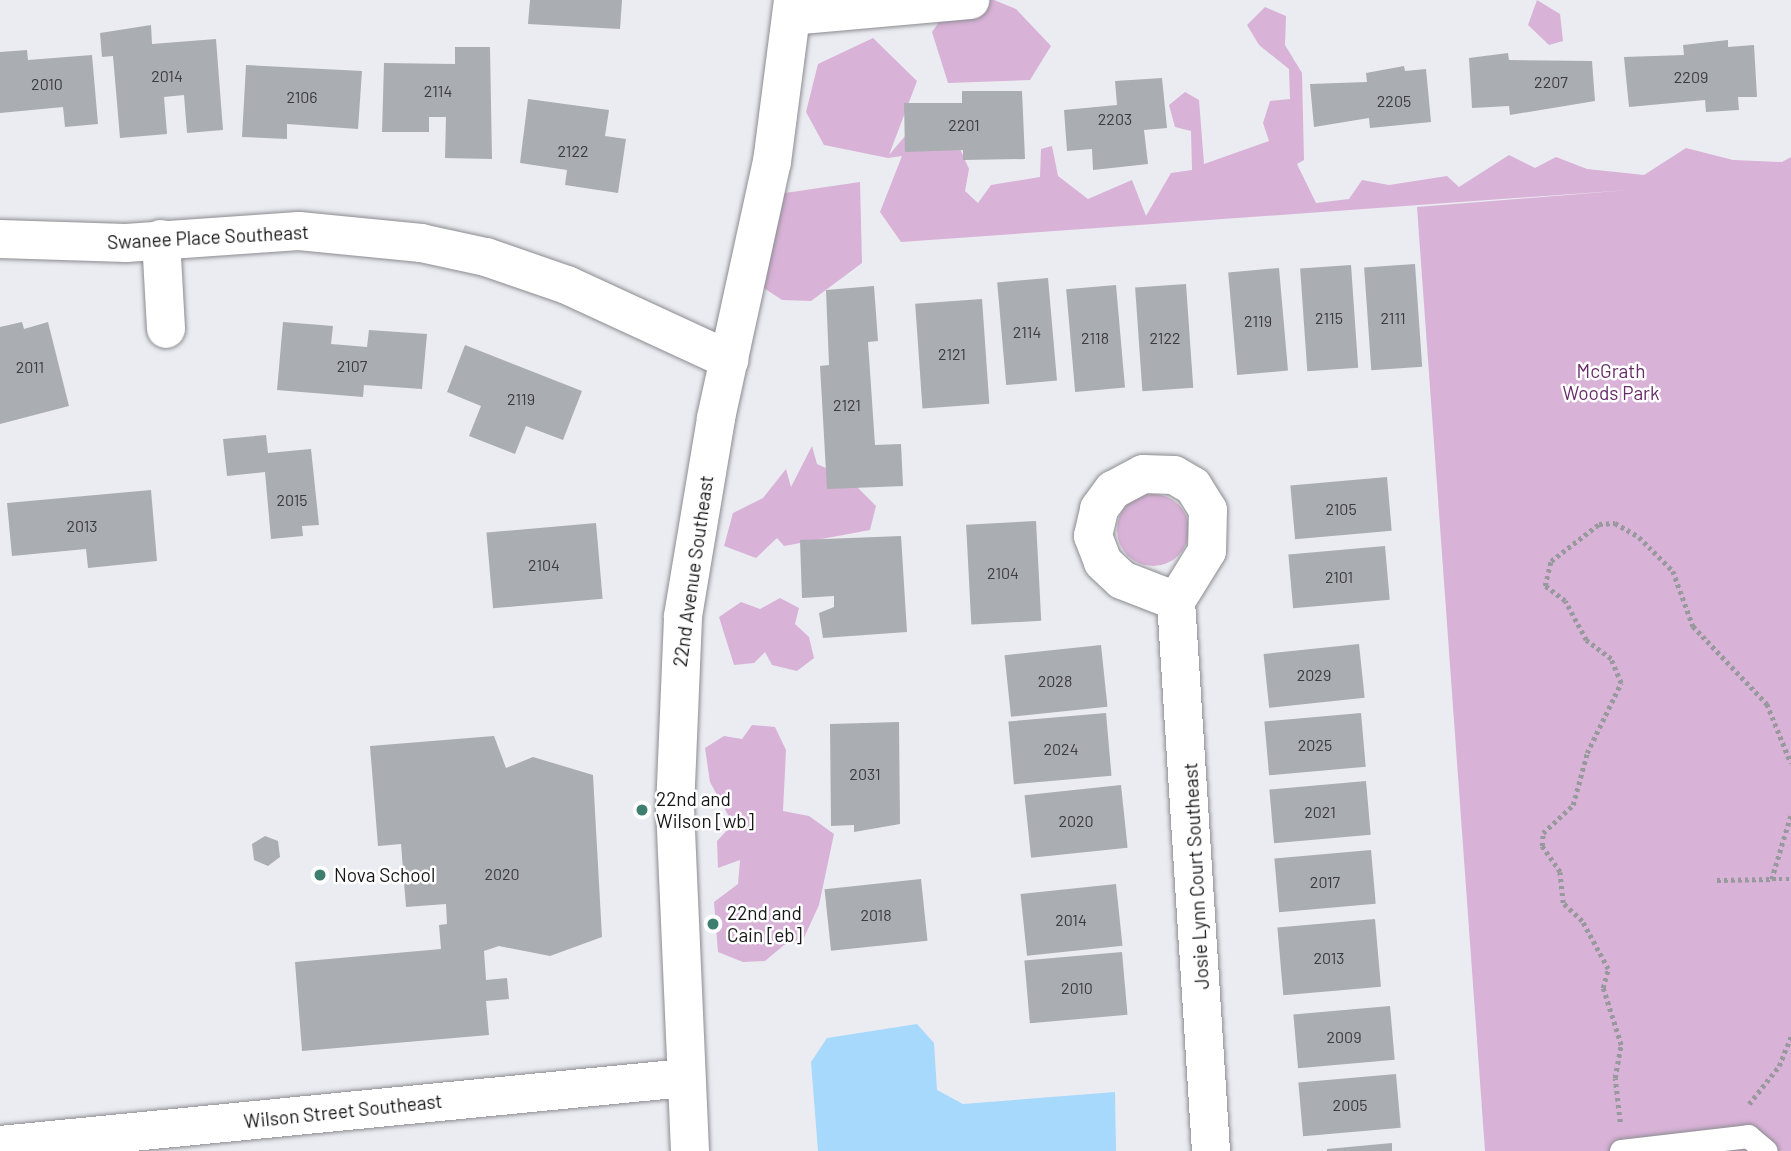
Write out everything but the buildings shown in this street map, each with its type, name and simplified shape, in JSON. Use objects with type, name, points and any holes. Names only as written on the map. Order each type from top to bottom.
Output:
[{"type":"street","points":[[793,8],[970,0]]},
{"type":"street","name":"22nd Avenue Southeast","points":[[690,1151],[685,1078],[676,709],[699,507],[772,162],[793,8]]},
{"type":"street","name":"Swanee Place Southeast","points":[[0,239],[161,239],[253,231],[349,233],[486,257],[567,285],[729,360]]},
{"type":"street","points":[[161,239],[166,329]]},
{"type":"street","name":"Josie Lynn Court Southeast","points":[[1176,601],[1211,1151]]},
{"type":"street","name":"Wilson Street Southeast","points":[[0,1145],[685,1078]]},
{"type":"lane","points":[[1624,1149],[1748,1136],[1766,1151]]},
{"type":"path","points":[[1624,1149],[1619,1133],[1615,1078],[1621,1045],[1603,988],[1608,969],[1582,921],[1563,903],[1560,872],[1542,846],[1543,833],[1573,805],[1587,752],[1621,683],[1611,659],[1586,640],[1565,601],[1545,586],[1551,561],[1599,524],[1615,523],[1639,537],[1673,571],[1701,636],[1767,704],[1791,763]]},
{"type":"path","points":[[1772,879],[1791,816]]},
{"type":"path","points":[[1717,880],[1791,879]]},
{"type":"path","points":[[1749,1104],[1779,1066],[1791,1036]]},
{"type":"green space","points":[[954,0],[994,0],[1016,9],[1051,46],[1030,80],[948,83],[932,32]]},
{"type":"green space","points":[[1537,0],[1560,14],[1563,41],[1549,45],[1528,25]]},
{"type":"green space","name":"McGrath Woods Park","points":[[1265,7],[1286,16],[1285,45],[1302,73],[1304,160],[1297,164],[1316,203],[1349,199],[1362,180],[1389,185],[1447,176],[1459,187],[1509,155],[1535,168],[1556,157],[1587,169],[1644,175],[1686,148],[1733,160],[1782,162],[1791,157],[1791,1151],[1485,1151],[1417,207],[1629,190],[901,242],[880,212],[902,156],[888,158],[824,145],[806,112],[818,64],[873,38],[917,81],[889,155],[911,129],[954,135],[969,169],[965,191],[978,203],[991,185],[1040,177],[1041,149],[1052,146],[1058,176],[1088,199],[1132,180],[1146,216],[1171,173],[1192,170],[1191,131],[1175,127],[1169,105],[1185,92],[1199,100],[1204,164],[1269,141],[1263,123],[1270,101],[1290,99],[1289,69],[1259,45],[1247,25]]},
{"type":"green space","points":[[860,182],[862,263],[811,301],[782,300],[732,267],[785,193]]},
{"type":"green space","points":[[812,446],[817,464],[848,478],[876,506],[870,530],[784,546],[777,538],[756,558],[724,546],[733,513],[763,498],[786,469],[791,487]]},
{"type":"green space","points":[[1160,494],[1179,504],[1187,516],[1187,544],[1179,556],[1167,564],[1146,566],[1127,556],[1119,544],[1117,523],[1127,504],[1139,496]]},
{"type":"green space","points":[[780,598],[799,608],[795,624],[809,637],[814,658],[797,671],[772,665],[765,652],[754,663],[734,665],[719,617],[741,602],[760,609]]},
{"type":"green space","points":[[752,725],[775,727],[786,750],[783,811],[809,816],[834,834],[819,905],[802,942],[784,945],[765,961],[743,962],[718,952],[714,902],[738,884],[740,860],[718,868],[717,841],[733,824],[710,782],[705,748],[724,736],[742,739]]},
{"type":"water","points":[[917,1024],[934,1043],[937,1090],[963,1104],[1115,1092],[1116,1151],[818,1151],[811,1062],[827,1038]]},
{"type":"place","name":"22nd and Wilson [wb]","points":[[642,810]]},
{"type":"place","name":"Nova School","points":[[320,875]]},
{"type":"place","name":"22nd and Cain [eb]","points":[[713,924]]}]
